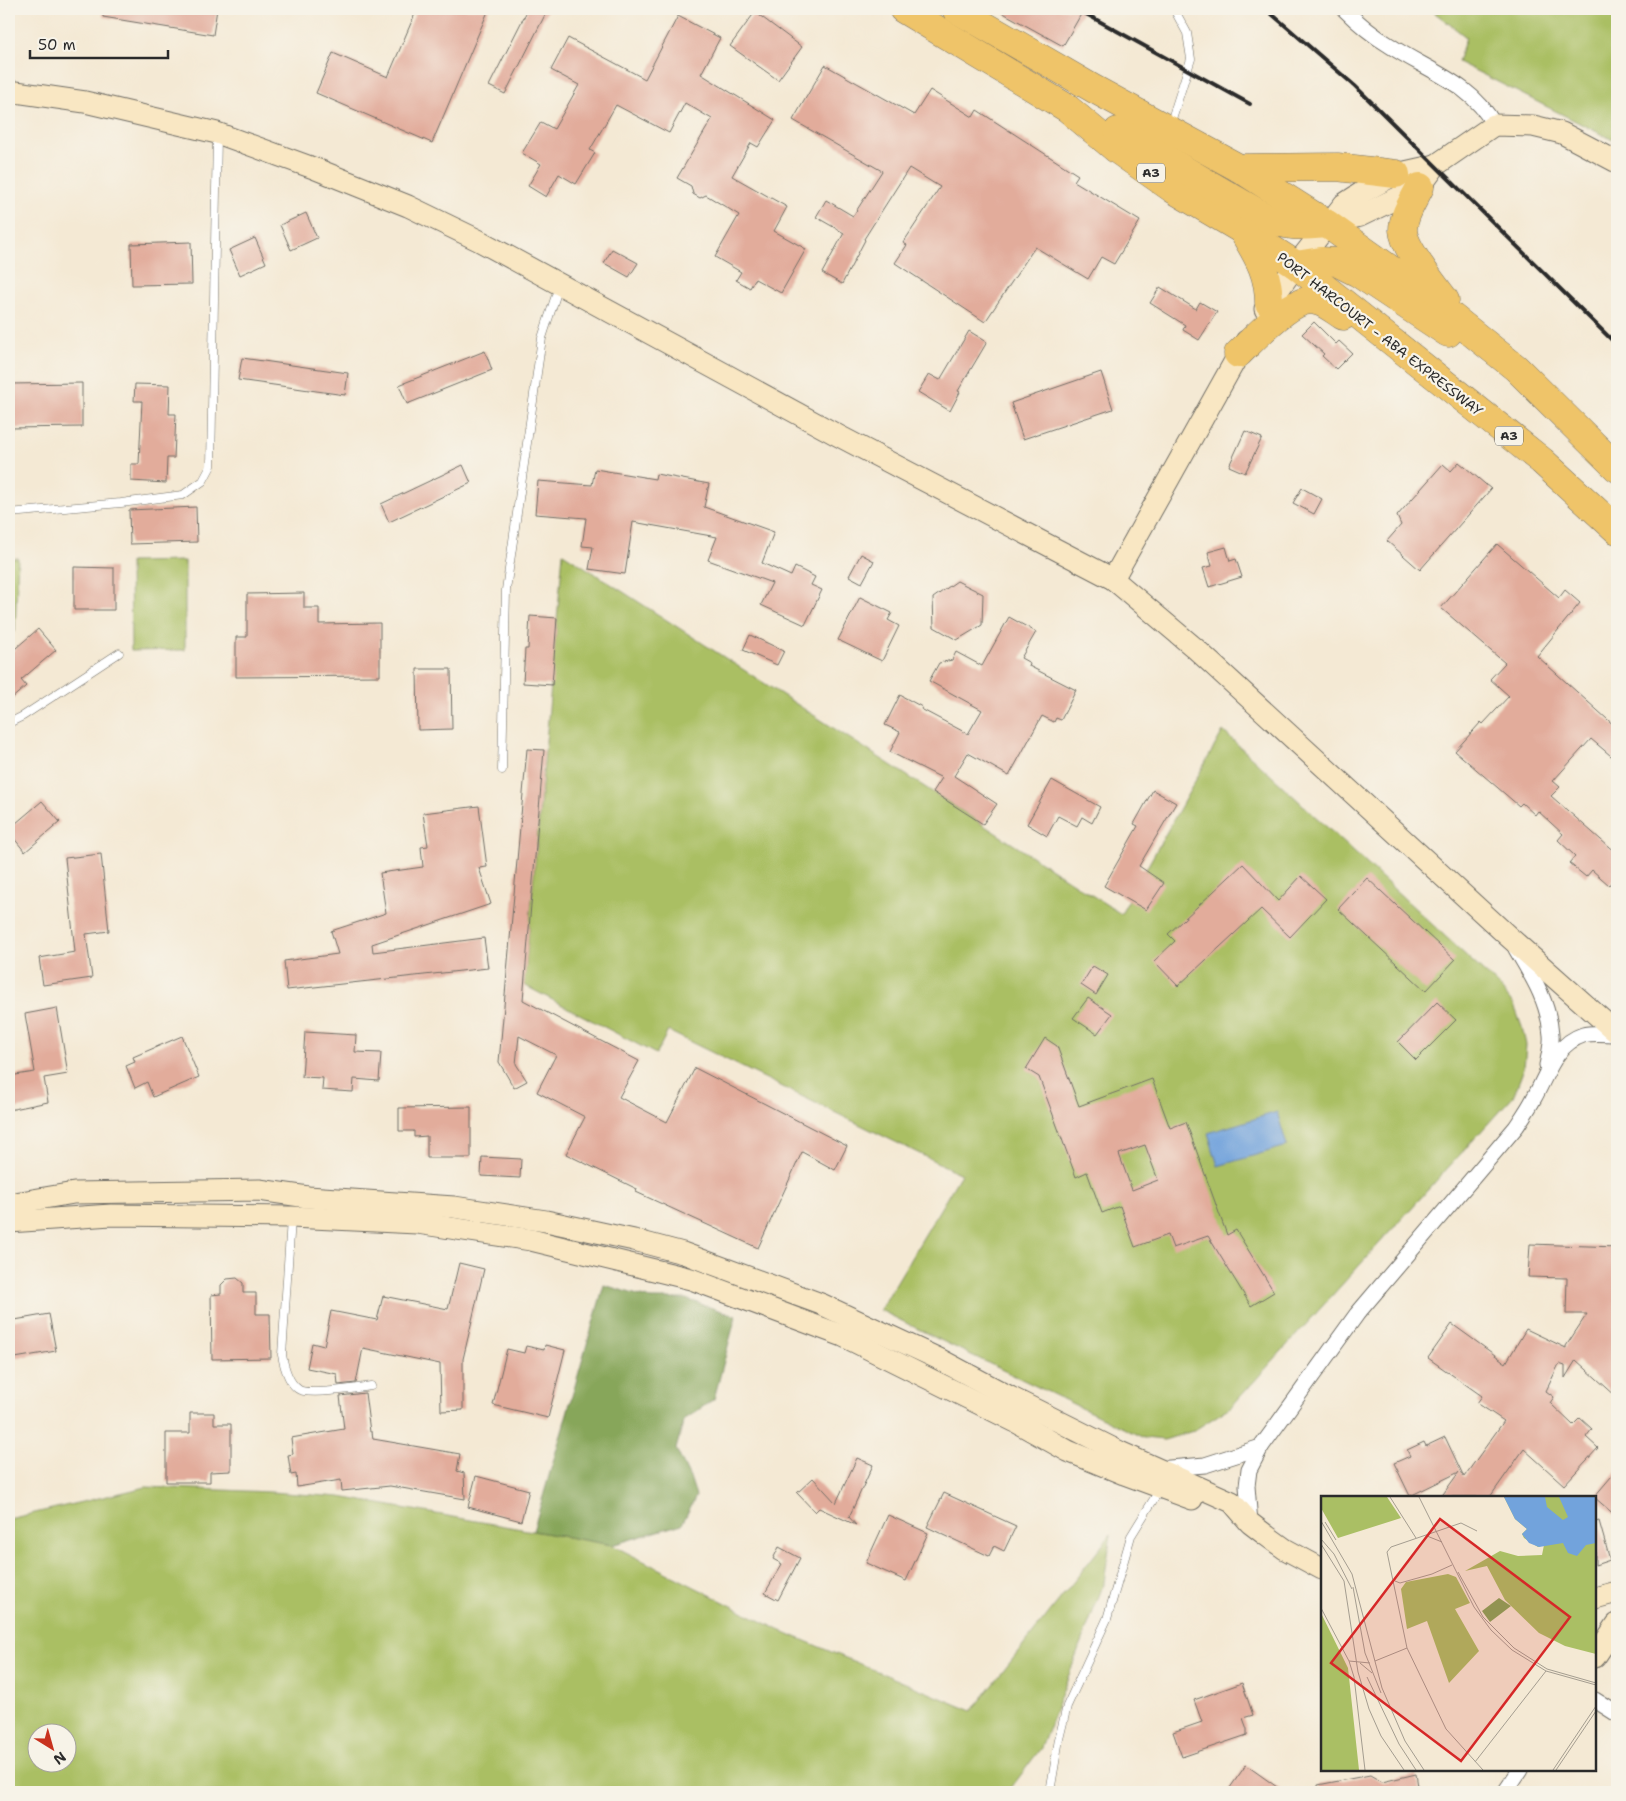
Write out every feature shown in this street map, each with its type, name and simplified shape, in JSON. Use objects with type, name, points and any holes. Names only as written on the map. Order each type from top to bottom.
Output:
[{"type":"highway","name":"PORT HARCOURT - ABA EXPRESSWAY","points":[[903,9],[1067,108],[1116,149],[1173,189],[1296,265],[1542,462],[1617,530]]},
{"type":"highway","points":[[956,9],[1168,130],[1239,168],[1327,224],[1411,284],[1516,368],[1617,468]]},
{"type":"highway","points":[[1067,108],[1120,132],[1268,218],[1300,227],[1327,224]]},
{"type":"highway","points":[[1239,168],[1337,167],[1396,174]]},
{"type":"highway","points":[[1420,187],[1406,217],[1403,231],[1419,264],[1463,326]]},
{"type":"highway","points":[[1242,230],[1258,258],[1267,279],[1269,303]]},
{"type":"highway","points":[[1296,265],[1321,261],[1336,262],[1358,273],[1447,333],[1516,368]]},
{"type":"highway","points":[[1238,354],[1284,312],[1308,300],[1317,301],[1330,307],[1352,322],[1398,346]]},
{"type":"street","points":[[1344,9],[1363,28],[1389,46],[1458,85],[1486,110],[1494,125]]},
{"type":"street","points":[[9,91],[85,102],[217,133],[316,169],[408,206],[478,240],[840,436],[1113,579],[1211,663],[1617,1034]]},
{"type":"street","points":[[1327,224],[1360,216],[1420,187],[1436,165],[1494,125],[1533,126],[1562,133],[1617,162]]},
{"type":"street","points":[[1113,579],[1238,354],[1269,303],[1327,224],[1344,204],[1396,174],[1436,165]]},
{"type":"street","points":[[1509,937],[1538,987],[1547,1010],[1552,1036],[1546,1074]]},
{"type":"street","points":[[1250,1523],[1247,1486],[1250,1470],[1261,1447],[1357,1314],[1516,1127],[1558,1053],[1570,1042],[1583,1035],[1598,1033],[1617,1034]]},
{"type":"street","points":[[9,1204],[74,1194],[259,1190],[308,1197],[454,1207],[546,1221],[634,1240],[683,1253],[822,1304],[938,1358],[1159,1478],[1250,1523],[1285,1549],[1321,1568]]},
{"type":"street","points":[[9,1222],[111,1215],[291,1217],[417,1223],[530,1240],[691,1279],[844,1336],[1018,1422],[1068,1451],[1124,1474],[1159,1478],[1261,1447]]},
{"type":"street","points":[[1596,1598],[1617,1592]]},
{"type":"street","points":[[1596,1656],[1617,1624]]},
{"type":"street","points":[[1596,1701],[1617,1714]]},
{"type":"street","points":[[1505,1792],[1519,1771]]},
{"type":"lane","points":[[1168,130],[1191,59],[1187,33],[1174,9]]},
{"type":"lane","points":[[9,513],[183,495],[204,481],[211,466],[217,133]]},
{"type":"lane","points":[[502,770],[506,590],[542,338],[560,284]]},
{"type":"lane","points":[[9,723],[23,716],[119,653]]},
{"type":"lane","points":[[291,1217],[282,1355],[285,1370],[297,1389],[301,1391],[321,1392],[371,1386]]},
{"type":"lane","points":[[1050,1792],[1067,1706],[1107,1619],[1131,1536],[1145,1511],[1159,1478]]},
{"type":"green space","points":[[1430,9],[1617,9],[1617,142],[1458,62],[1466,37]]},
{"type":"green space","points":[[563,553],[1121,914],[1223,731],[1499,986],[1514,1005],[1526,1045],[1524,1068],[1514,1095],[1231,1407],[1193,1431],[1164,1440],[1144,1438],[880,1310],[961,1174],[668,1031],[656,1054],[524,985]]},
{"type":"green space","points":[[9,558],[18,558],[15,632],[9,632]]},
{"type":"green space","points":[[185,561],[185,650],[131,651],[130,562]]},
{"type":"green space","points":[[604,1285],[651,1299],[686,1299],[736,1316],[714,1399],[684,1420],[676,1449],[691,1480],[696,1496],[682,1524],[612,1545],[533,1531]]},
{"type":"green space","points":[[146,1487],[271,1492],[340,1497],[612,1545],[779,1630],[972,1711],[1111,1534],[1104,1583],[1041,1748],[1008,1792],[9,1792],[9,1519]]},
{"type":"water","points":[[1277,1112],[1287,1146],[1218,1166],[1208,1133]]},
{"type":"building","points":[[103,9],[217,9],[213,35],[103,17]]},
{"type":"building","points":[[417,9],[489,9],[432,143],[316,93],[333,53],[388,77]]},
{"type":"building","points":[[528,9],[548,9],[505,94],[489,86]]},
{"type":"building","points":[[996,9],[1084,9],[1063,46]]},
{"type":"building","points":[[755,12],[802,47],[778,80],[730,46]]},
{"type":"building","points":[[678,16],[720,38],[701,74],[775,120],[758,147],[751,143],[732,176],[787,207],[774,231],[806,249],[781,293],[755,279],[750,288],[736,280],[741,272],[715,257],[739,215],[706,195],[700,198],[693,194],[691,186],[677,178],[712,119],[685,103],[669,133],[616,105],[590,150],[595,153],[576,184],[559,174],[546,197],[528,186],[541,164],[522,153],[541,122],[554,129],[579,85],[551,70],[568,38],[645,79]]},
{"type":"building","points":[[825,65],[914,115],[930,90],[973,117],[977,110],[1078,175],[1074,181],[1140,221],[1114,264],[1101,257],[1088,279],[1035,247],[985,322],[895,263],[907,245],[903,243],[940,187],[909,168],[864,239],[842,284],[822,273],[844,233],[816,217],[826,200],[853,216],[882,171],[793,120]]},
{"type":"building","points":[[306,213],[317,238],[291,250],[280,225]]},
{"type":"building","points":[[255,238],[266,263],[240,275],[229,250]]},
{"type":"building","points":[[191,242],[192,284],[132,285],[131,244]]},
{"type":"building","points":[[612,249],[638,263],[629,277],[604,263]]},
{"type":"building","points":[[1160,287],[1196,309],[1200,302],[1217,312],[1199,340],[1183,330],[1185,325],[1150,303]]},
{"type":"building","points":[[1314,322],[1336,344],[1339,341],[1352,353],[1336,369],[1322,356],[1324,354],[1302,334]]},
{"type":"building","points":[[969,331],[987,342],[958,391],[960,392],[950,411],[918,392],[929,374],[940,380]]},
{"type":"building","points":[[485,351],[492,370],[407,404],[399,385]]},
{"type":"building","points":[[242,358],[348,373],[345,395],[238,380]]},
{"type":"building","points":[[1101,372],[1113,409],[1023,439],[1011,403]]},
{"type":"building","points":[[82,383],[82,427],[9,428],[9,384]]},
{"type":"building","points":[[135,384],[170,385],[169,414],[176,414],[174,458],[167,458],[166,483],[131,481],[131,464],[139,464],[142,401],[134,401]]},
{"type":"building","points":[[1245,431],[1262,438],[1245,473],[1229,466]]},
{"type":"building","points":[[1459,462],[1491,489],[1420,570],[1387,541],[1401,525],[1397,516],[1443,464],[1451,471]]},
{"type":"building","points":[[463,465],[471,483],[389,522],[381,504]]},
{"type":"building","points":[[595,469],[655,479],[656,474],[709,484],[704,507],[774,532],[762,563],[791,576],[795,567],[815,577],[811,585],[822,590],[805,625],[761,605],[772,583],[708,560],[717,537],[633,522],[625,574],[589,569],[593,547],[582,546],[586,518],[535,514],[538,481],[592,485]]},
{"type":"building","points":[[1302,488],[1322,499],[1314,514],[1293,503]]},
{"type":"building","points":[[196,507],[197,542],[130,544],[129,510]]},
{"type":"building","points":[[1497,544],[1559,598],[1565,590],[1580,603],[1537,656],[1617,728],[1617,761],[1591,739],[1553,781],[1560,787],[1551,796],[1617,854],[1617,875],[1609,885],[1592,870],[1586,877],[1569,863],[1575,856],[1558,840],[1563,834],[1538,811],[1535,815],[1522,803],[1519,806],[1455,751],[1481,722],[1483,724],[1509,696],[1490,679],[1505,663],[1441,608]]},
{"type":"building","points":[[1226,547],[1230,561],[1236,559],[1242,577],[1209,587],[1203,568],[1212,566],[1208,552]]},
{"type":"building","points":[[861,554],[874,561],[862,583],[849,576]]},
{"type":"building","points":[[74,567],[114,568],[114,610],[74,610]]},
{"type":"building","points":[[957,581],[983,594],[982,625],[957,640],[934,627],[933,598]]},
{"type":"building","points":[[304,593],[304,608],[319,608],[319,624],[380,623],[380,676],[236,677],[236,637],[247,637],[247,594]]},
{"type":"building","points":[[860,597],[892,613],[888,620],[899,626],[882,661],[838,640]]},
{"type":"building","points":[[530,616],[557,618],[552,685],[523,683],[525,649],[528,649]]},
{"type":"building","points":[[1009,617],[1036,632],[1021,658],[1030,663],[1029,666],[1076,690],[1061,720],[1056,718],[1054,722],[1042,716],[1009,776],[968,753],[954,776],[997,804],[983,824],[933,792],[942,778],[890,752],[900,732],[885,725],[900,695],[922,707],[921,709],[968,734],[982,710],[929,681],[939,663],[952,660],[956,652],[982,666]]},
{"type":"building","points":[[38,629],[56,650],[21,680],[26,686],[9,701],[9,654]]},
{"type":"building","points":[[750,635],[784,651],[777,665],[743,650]]},
{"type":"building","points":[[417,669],[451,669],[452,729],[418,730]]},
{"type":"building","points":[[527,749],[544,750],[523,1000],[639,1061],[619,1097],[667,1122],[695,1068],[847,1146],[835,1170],[802,1152],[758,1248],[636,1192],[637,1189],[566,1154],[585,1117],[537,1092],[556,1055],[519,1036],[516,1064],[527,1081],[514,1088],[499,1062]]},
{"type":"building","points":[[1052,780],[1100,807],[1092,823],[1082,817],[1077,826],[1058,816],[1047,836],[1027,824]]},
{"type":"building","points":[[1153,790],[1176,803],[1139,866],[1164,883],[1146,910],[1104,886],[1138,826],[1134,824]]},
{"type":"building","points":[[42,801],[60,822],[25,852],[9,832],[9,829]]},
{"type":"building","points":[[479,806],[487,867],[479,868],[491,904],[372,944],[373,952],[484,938],[488,968],[287,990],[284,961],[338,954],[331,931],[386,913],[380,873],[423,867],[421,847],[428,846],[423,813]]},
{"type":"building","points":[[101,854],[109,931],[86,934],[92,978],[43,985],[39,958],[75,952],[65,858]]},
{"type":"building","points":[[1243,864],[1278,901],[1301,876],[1326,899],[1290,937],[1261,909],[1178,986],[1154,961],[1175,941],[1168,934]]},
{"type":"building","points":[[1367,878],[1455,960],[1426,991],[1338,909]]},
{"type":"building","points":[[1093,966],[1108,975],[1096,995],[1081,985]]},
{"type":"building","points":[[1088,998],[1112,1014],[1097,1034],[1073,1018]]},
{"type":"building","points":[[1437,1002],[1456,1020],[1416,1060],[1398,1042]]},
{"type":"building","points":[[57,1008],[68,1074],[44,1078],[48,1102],[9,1110],[9,1076],[35,1072],[25,1014]]},
{"type":"building","points":[[305,1032],[356,1035],[355,1052],[381,1053],[379,1081],[354,1079],[353,1092],[322,1090],[323,1078],[302,1077]]},
{"type":"building","points":[[182,1036],[199,1077],[153,1097],[147,1082],[135,1088],[126,1066],[135,1062],[133,1057]]},
{"type":"building","points":[[1045,1038],[1057,1046],[1079,1106],[1152,1079],[1170,1128],[1186,1122],[1227,1235],[1236,1230],[1274,1292],[1251,1306],[1208,1236],[1173,1248],[1168,1235],[1135,1247],[1120,1206],[1102,1213],[1087,1172],[1076,1177],[1039,1077],[1026,1069]],"holes":[[[1145,1145],[1158,1180],[1132,1190],[1119,1154]]]},
{"type":"building","points":[[471,1107],[471,1158],[427,1158],[427,1136],[414,1137],[414,1131],[399,1131],[399,1108]]},
{"type":"building","points":[[482,1157],[521,1159],[520,1178],[481,1176]]},
{"type":"building","points":[[1530,1244],[1617,1247],[1617,1397],[1576,1360],[1565,1378],[1565,1366],[1559,1364],[1546,1391],[1554,1397],[1550,1403],[1573,1425],[1580,1418],[1592,1429],[1586,1437],[1598,1448],[1564,1485],[1524,1449],[1491,1496],[1442,1496],[1459,1472],[1410,1496],[1394,1463],[1410,1456],[1407,1450],[1424,1442],[1426,1446],[1445,1437],[1464,1477],[1504,1421],[1477,1403],[1482,1396],[1428,1358],[1452,1324],[1506,1363],[1526,1329],[1566,1348],[1587,1314],[1566,1314],[1567,1278],[1528,1277]]},
{"type":"building","points":[[459,1263],[484,1269],[463,1359],[463,1410],[441,1411],[440,1364],[363,1348],[356,1383],[338,1385],[337,1374],[307,1368],[312,1343],[324,1346],[331,1311],[377,1320],[383,1296],[448,1309]]},
{"type":"building","points":[[237,1278],[243,1283],[243,1293],[256,1293],[256,1314],[270,1314],[271,1358],[212,1359],[211,1295],[221,1294],[221,1285],[227,1279]]},
{"type":"building","points":[[49,1314],[56,1351],[9,1359],[9,1321]]},
{"type":"building","points":[[545,1345],[565,1350],[548,1418],[493,1405],[507,1349],[524,1353],[526,1346],[544,1350]]},
{"type":"building","points":[[365,1393],[370,1432],[372,1432],[373,1439],[460,1454],[457,1471],[464,1473],[465,1499],[390,1486],[342,1491],[341,1480],[297,1487],[296,1474],[291,1475],[288,1455],[293,1454],[291,1438],[344,1429],[340,1396]]},
{"type":"building","points":[[190,1413],[214,1413],[214,1424],[231,1424],[231,1471],[210,1472],[210,1482],[166,1482],[166,1433],[190,1433]]},
{"type":"building","points":[[857,1458],[873,1465],[849,1517],[856,1525],[819,1508],[815,1512],[797,1493],[813,1478],[836,1503]]},
{"type":"building","points":[[1617,1470],[1617,1517],[1595,1496]]},
{"type":"building","points":[[476,1476],[529,1490],[521,1521],[468,1507]]},
{"type":"building","points":[[944,1493],[1016,1526],[1004,1551],[994,1546],[989,1556],[927,1527]]},
{"type":"building","points":[[888,1515],[928,1533],[906,1581],[866,1563]]},
{"type":"building","points":[[1599,1521],[1610,1560],[1596,1565],[1596,1522]]},
{"type":"building","points":[[779,1547],[800,1558],[778,1600],[765,1593],[782,1564],[773,1559]]},
{"type":"building","points":[[1242,1683],[1253,1715],[1243,1718],[1247,1735],[1182,1757],[1173,1732],[1202,1722],[1194,1700]]},
{"type":"building","points":[[1246,1765],[1284,1792],[1227,1792]]},
{"type":"building","points":[[1416,1774],[1419,1792],[1318,1792],[1318,1785],[1370,1775],[1382,1782]]},
{"type":"railway","points":[[1077,9],[1250,104]]},
{"type":"railway","points":[[1266,9],[1355,86],[1617,345]]}]
